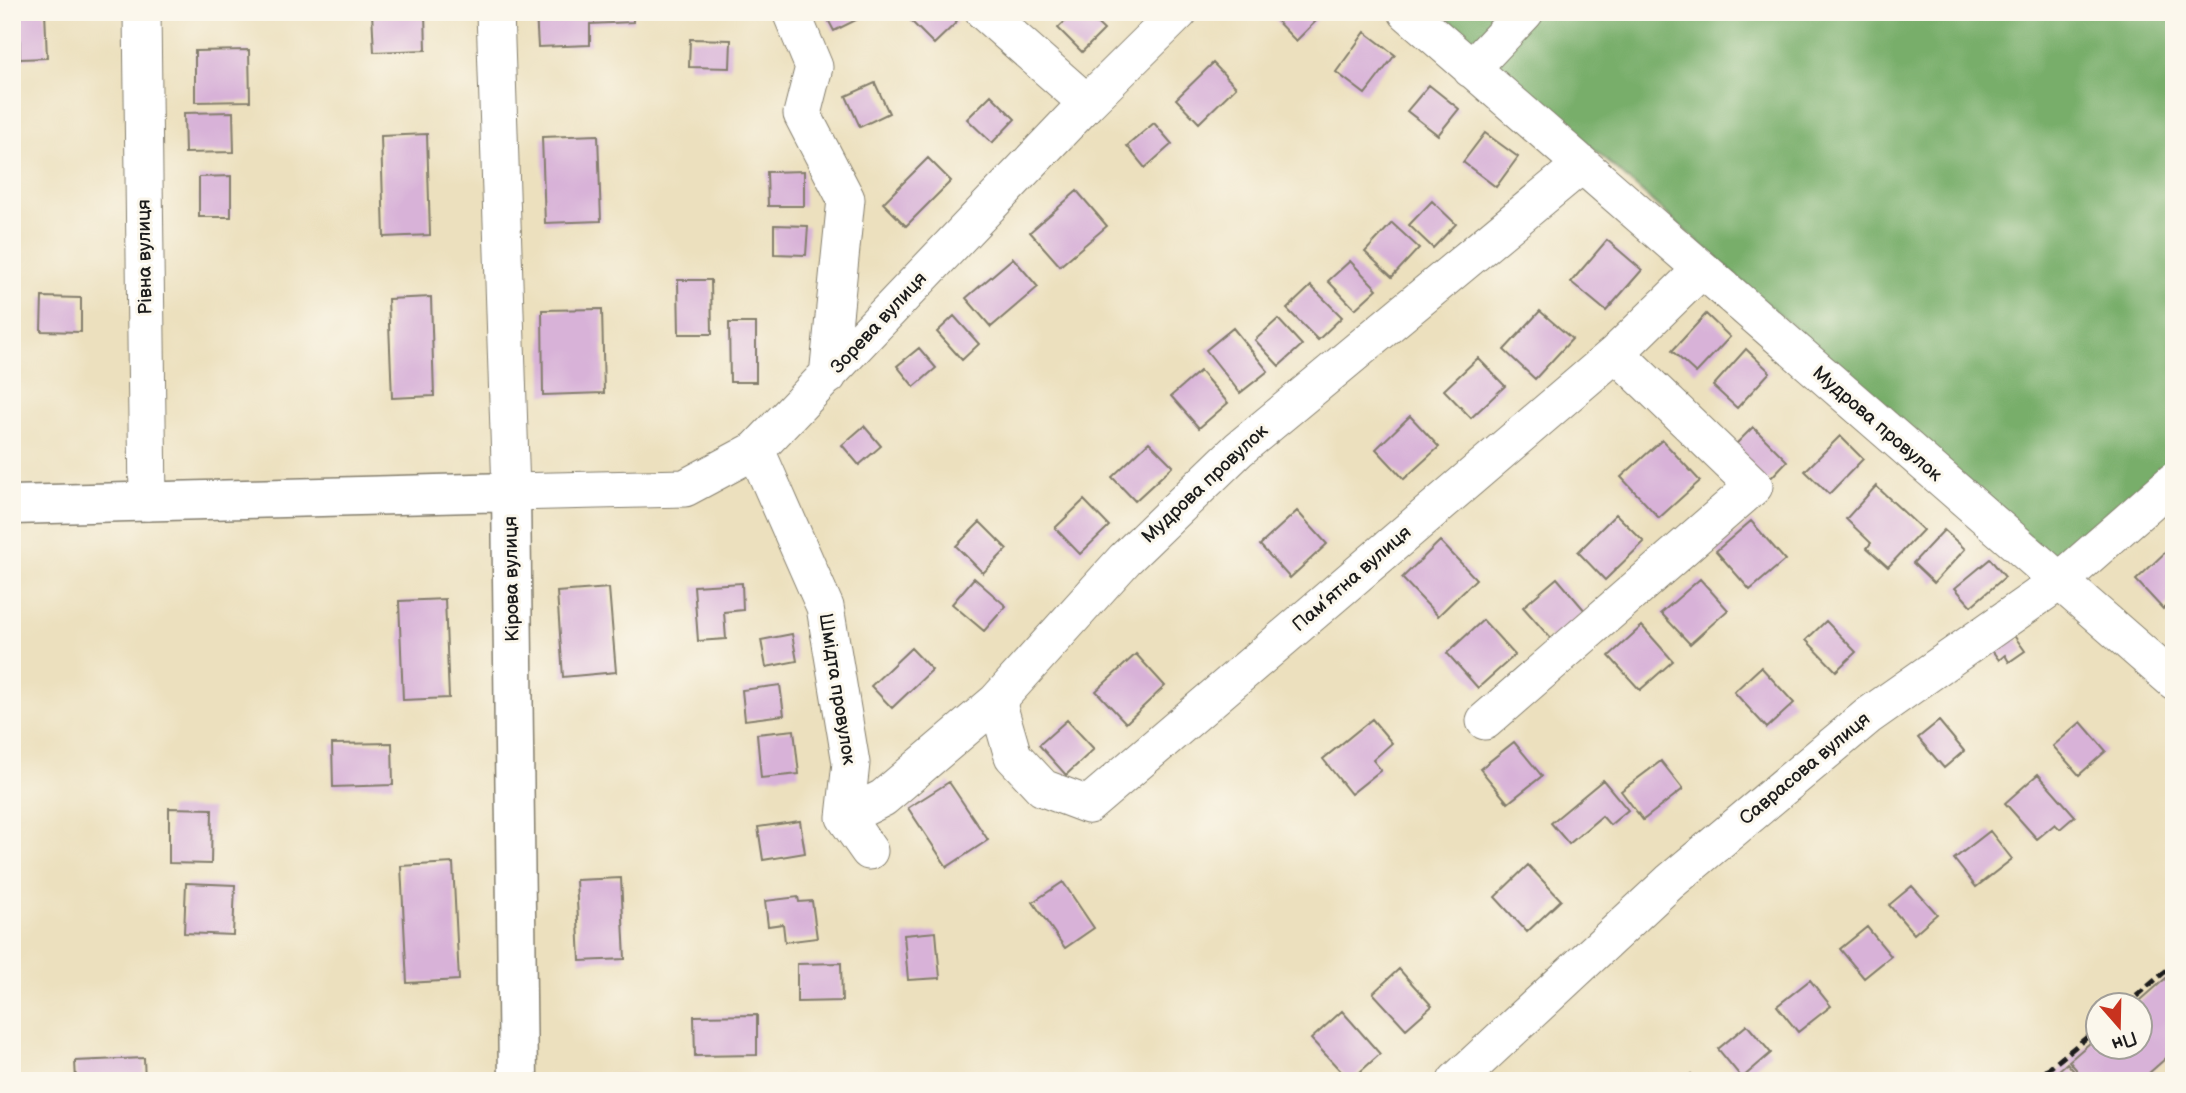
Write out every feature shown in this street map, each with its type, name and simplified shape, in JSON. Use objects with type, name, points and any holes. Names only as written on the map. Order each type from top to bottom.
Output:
[{"type":"main road","name":"Кірова вулиця","points":[[12,505],[511,492],[518,1081]]},
{"type":"street","name":"Рівна вулиця","points":[[142,12],[148,502]]},
{"type":"street","points":[[495,12],[511,492]]},
{"type":"street","points":[[792,12],[814,67],[802,114],[846,199],[828,376]]},
{"type":"street","points":[[984,12],[1087,103]]},
{"type":"street","name":"Зорева вулиця","points":[[511,492],[685,488],[756,450],[1087,103],[1179,12]]},
{"type":"street","name":"Мудрова провулок","points":[[1407,12],[1700,271],[2174,681]]},
{"type":"street","points":[[1471,69],[1525,12]]},
{"type":"street","name":"Мудрова провулок","points":[[845,817],[883,798],[997,701],[1125,559],[1239,449],[1580,166]]},
{"type":"street","name":"Пам’ятна вулиця","points":[[997,701],[1013,756],[1043,788],[1088,805],[1616,353],[1700,271]]},
{"type":"street","points":[[1485,721],[1754,486],[1616,353]]},
{"type":"street","name":"Шмідта провулок","points":[[756,450],[825,607],[851,763],[845,817]]},
{"type":"street","name":"Саврасова вулиця","points":[[1456,1081],[1670,882],[1868,716],[2060,581],[2174,481]]},
{"type":"street","points":[[845,817],[869,851]]},
{"type":"green space","points":[[1440,12],[2174,12],[2174,466],[2060,565]]},
{"type":"building","points":[[19,12],[45,12],[47,58],[20,59]]},
{"type":"building","points":[[372,12],[425,12],[426,50],[374,52]]},
{"type":"building","points":[[536,12],[633,12],[633,22],[590,24],[590,45],[538,47]]},
{"type":"building","points":[[824,12],[872,12],[834,31]]},
{"type":"building","points":[[918,12],[947,12],[957,22],[934,44],[910,20]]},
{"type":"building","points":[[1075,12],[1085,12],[1104,30],[1082,52],[1058,28]]},
{"type":"building","points":[[1268,12],[1325,12],[1296,41]]},
{"type":"building","points":[[1365,32],[1395,55],[1365,94],[1336,72]]},
{"type":"building","points":[[690,39],[731,40],[730,68],[689,67]]},
{"type":"building","points":[[249,50],[250,101],[195,102],[195,51]]},
{"type":"building","points":[[1213,63],[1236,87],[1199,123],[1176,99]]},
{"type":"building","points":[[875,83],[889,113],[860,127],[846,96]]},
{"type":"building","points":[[1429,85],[1459,109],[1438,135],[1407,111]]},
{"type":"building","points":[[991,95],[1015,119],[992,143],[967,119]]},
{"type":"building","points":[[233,112],[234,152],[185,153],[184,113]]},
{"type":"building","points":[[1154,123],[1172,144],[1145,168],[1127,146]]},
{"type":"building","points":[[1485,133],[1518,157],[1496,187],[1463,162]]},
{"type":"building","points":[[427,134],[430,235],[384,237],[381,136]]},
{"type":"building","points":[[598,135],[601,221],[545,223],[542,137]]},
{"type":"building","points":[[928,158],[951,181],[906,226],[883,203]]},
{"type":"building","points":[[804,171],[804,206],[768,206],[767,172]]},
{"type":"building","points":[[231,176],[231,217],[199,217],[199,177]]},
{"type":"building","points":[[1077,191],[1107,226],[1060,266],[1030,232]]},
{"type":"building","points":[[1432,201],[1456,224],[1433,248],[1409,225]]},
{"type":"building","points":[[1392,223],[1419,248],[1392,277],[1365,252]]},
{"type":"building","points":[[774,225],[808,226],[806,255],[774,254]]},
{"type":"building","points":[[1607,240],[1642,270],[1606,311],[1571,282]]},
{"type":"building","points":[[1013,258],[1038,287],[991,327],[966,298]]},
{"type":"building","points":[[1350,261],[1377,289],[1355,309],[1328,281]]},
{"type":"building","points":[[678,280],[711,280],[712,334],[679,334]]},
{"type":"building","points":[[1311,286],[1342,317],[1318,340],[1287,309]]},
{"type":"building","points":[[42,297],[81,298],[81,332],[41,331]]},
{"type":"building","points":[[431,297],[434,396],[392,398],[388,299]]},
{"type":"building","points":[[602,309],[604,393],[543,395],[542,310]]},
{"type":"building","points":[[1540,311],[1572,339],[1535,379],[1504,350]]},
{"type":"building","points":[[1706,314],[1730,337],[1696,373],[1672,351]]},
{"type":"building","points":[[954,316],[979,344],[962,360],[937,332]]},
{"type":"building","points":[[1278,319],[1302,345],[1279,366],[1255,340]]},
{"type":"building","points":[[729,323],[756,323],[756,382],[730,382]]},
{"type":"building","points":[[1233,328],[1268,371],[1240,393],[1206,350]]},
{"type":"building","points":[[919,348],[936,368],[914,387],[897,366]]},
{"type":"building","points":[[1746,349],[1770,372],[1737,408],[1713,386]]},
{"type":"building","points":[[1478,358],[1505,386],[1471,418],[1444,390]]},
{"type":"building","points":[[1200,371],[1228,403],[1199,428],[1171,396]]},
{"type":"building","points":[[1410,416],[1439,447],[1404,479],[1376,449]]},
{"type":"building","points":[[864,426],[881,446],[859,465],[842,445]]},
{"type":"building","points":[[1753,427],[1787,461],[1766,483],[1731,449]]},
{"type":"building","points":[[1840,436],[1863,459],[1829,494],[1805,471]]},
{"type":"building","points":[[1662,440],[1700,481],[1659,518],[1621,477]]},
{"type":"building","points":[[1149,442],[1173,466],[1135,501],[1112,477]]},
{"type":"building","points":[[1876,486],[1923,530],[1888,567],[1867,548],[1871,543],[1846,519]]},
{"type":"building","points":[[1084,500],[1109,526],[1080,554],[1055,528]]},
{"type":"building","points":[[1297,511],[1327,544],[1290,578],[1260,545]]},
{"type":"building","points":[[1616,514],[1644,542],[1605,580],[1578,552]]},
{"type":"building","points":[[1751,521],[1785,560],[1750,590],[1716,551]]},
{"type":"building","points":[[980,522],[1007,549],[983,573],[956,546]]},
{"type":"building","points":[[1944,530],[1965,549],[1934,583],[1913,563]]},
{"type":"building","points":[[1440,541],[1476,579],[1438,616],[1402,578]]},
{"type":"building","points":[[2174,544],[2174,598],[2163,609],[2136,580]]},
{"type":"building","points":[[1990,559],[2005,577],[1971,606],[1955,588]]},
{"type":"building","points":[[974,578],[1006,606],[984,631],[952,604]]},
{"type":"building","points":[[1557,578],[1586,612],[1553,641],[1523,607]]},
{"type":"building","points":[[1700,579],[1728,610],[1690,644],[1661,613]]},
{"type":"building","points":[[742,583],[743,610],[724,612],[726,639],[698,641],[694,586]]},
{"type":"building","points":[[609,588],[616,672],[563,677],[557,592]]},
{"type":"building","points":[[445,599],[449,698],[403,700],[399,601]]},
{"type":"building","points":[[1483,620],[1515,655],[1478,688],[1447,653]]},
{"type":"building","points":[[1826,621],[1856,652],[1836,671],[1806,640]]},
{"type":"building","points":[[1642,626],[1673,661],[1640,690],[1609,656]]},
{"type":"building","points":[[2010,630],[2025,651],[2009,662],[2005,655],[1999,660],[1988,645]]},
{"type":"building","points":[[792,634],[797,661],[766,667],[761,640]]},
{"type":"building","points":[[911,648],[932,670],[892,708],[871,686]]},
{"type":"building","points":[[1136,654],[1165,686],[1126,723],[1096,691]]},
{"type":"building","points":[[1761,667],[1794,703],[1767,728],[1734,692]]},
{"type":"building","points":[[780,685],[784,715],[745,720],[742,690]]},
{"type":"building","points":[[1372,719],[1392,743],[1373,760],[1381,770],[1351,794],[1323,759]]},
{"type":"building","points":[[1067,720],[1094,749],[1066,775],[1039,745]]},
{"type":"building","points":[[1939,721],[1964,751],[1944,768],[1918,738]]},
{"type":"building","points":[[2081,722],[2106,751],[2079,775],[2053,746]]},
{"type":"building","points":[[794,730],[799,774],[761,778],[757,734]]},
{"type":"building","points":[[1514,742],[1542,776],[1508,803],[1480,769]]},
{"type":"building","points":[[392,743],[393,785],[333,787],[332,744]]},
{"type":"building","points":[[1661,761],[1683,789],[1643,820],[1621,791]]},
{"type":"building","points":[[2038,774],[2075,816],[2060,829],[2055,824],[2037,839],[2005,803]]},
{"type":"building","points":[[1603,780],[1628,810],[1610,825],[1602,816],[1569,844],[1551,823]]},
{"type":"building","points":[[949,782],[988,840],[947,867],[908,808]]},
{"type":"building","points":[[169,808],[212,809],[211,864],[169,863]]},
{"type":"building","points":[[800,821],[805,853],[763,860],[758,827]]},
{"type":"building","points":[[1990,831],[2012,859],[1976,887],[1954,859]]},
{"type":"building","points":[[453,863],[459,980],[407,983],[401,866]]},
{"type":"building","points":[[1528,865],[1561,900],[1527,932],[1495,897]]},
{"type":"building","points":[[621,878],[625,959],[580,961],[576,880]]},
{"type":"building","points":[[1063,882],[1094,928],[1065,948],[1033,902]]},
{"type":"building","points":[[186,883],[235,885],[233,935],[184,933]]},
{"type":"building","points":[[1912,886],[1937,914],[1914,934],[1889,905]]},
{"type":"building","points":[[798,897],[799,902],[812,901],[817,938],[785,942],[783,924],[768,926],[765,901]]},
{"type":"building","points":[[1867,927],[1891,956],[1864,978],[1840,949]]},
{"type":"building","points":[[936,932],[940,978],[908,980],[904,935]]},
{"type":"building","points":[[841,963],[842,1001],[797,1002],[797,964]]},
{"type":"building","points":[[1399,969],[1432,1006],[1406,1029],[1373,993]]},
{"type":"building","points":[[2174,971],[2174,1051],[2140,1081],[2086,1081],[2069,1061],[2084,1048],[2084,1062],[2154,1062],[2154,992],[2150,992]]},
{"type":"building","points":[[1810,980],[1831,1006],[1798,1032],[1777,1006]]},
{"type":"building","points":[[1342,1011],[1380,1054],[1350,1081],[1311,1039]]},
{"type":"building","points":[[757,1015],[757,1055],[695,1056],[694,1016]]},
{"type":"building","points":[[1747,1025],[1771,1053],[1742,1078],[1718,1049]]},
{"type":"building","points":[[144,1058],[145,1081],[76,1081],[75,1061]]},
{"type":"building","points":[[2067,1063],[2082,1081],[2047,1081]]},
{"type":"building","points":[[635,1074],[636,1081],[585,1081],[585,1077]]},
{"type":"building","points":[[1691,1074],[1697,1081],[1683,1081]]},
{"type":"railway","points":[[2141,992],[2174,964]]},
{"type":"railway","points":[[2034,1081],[2084,1040]]}]
